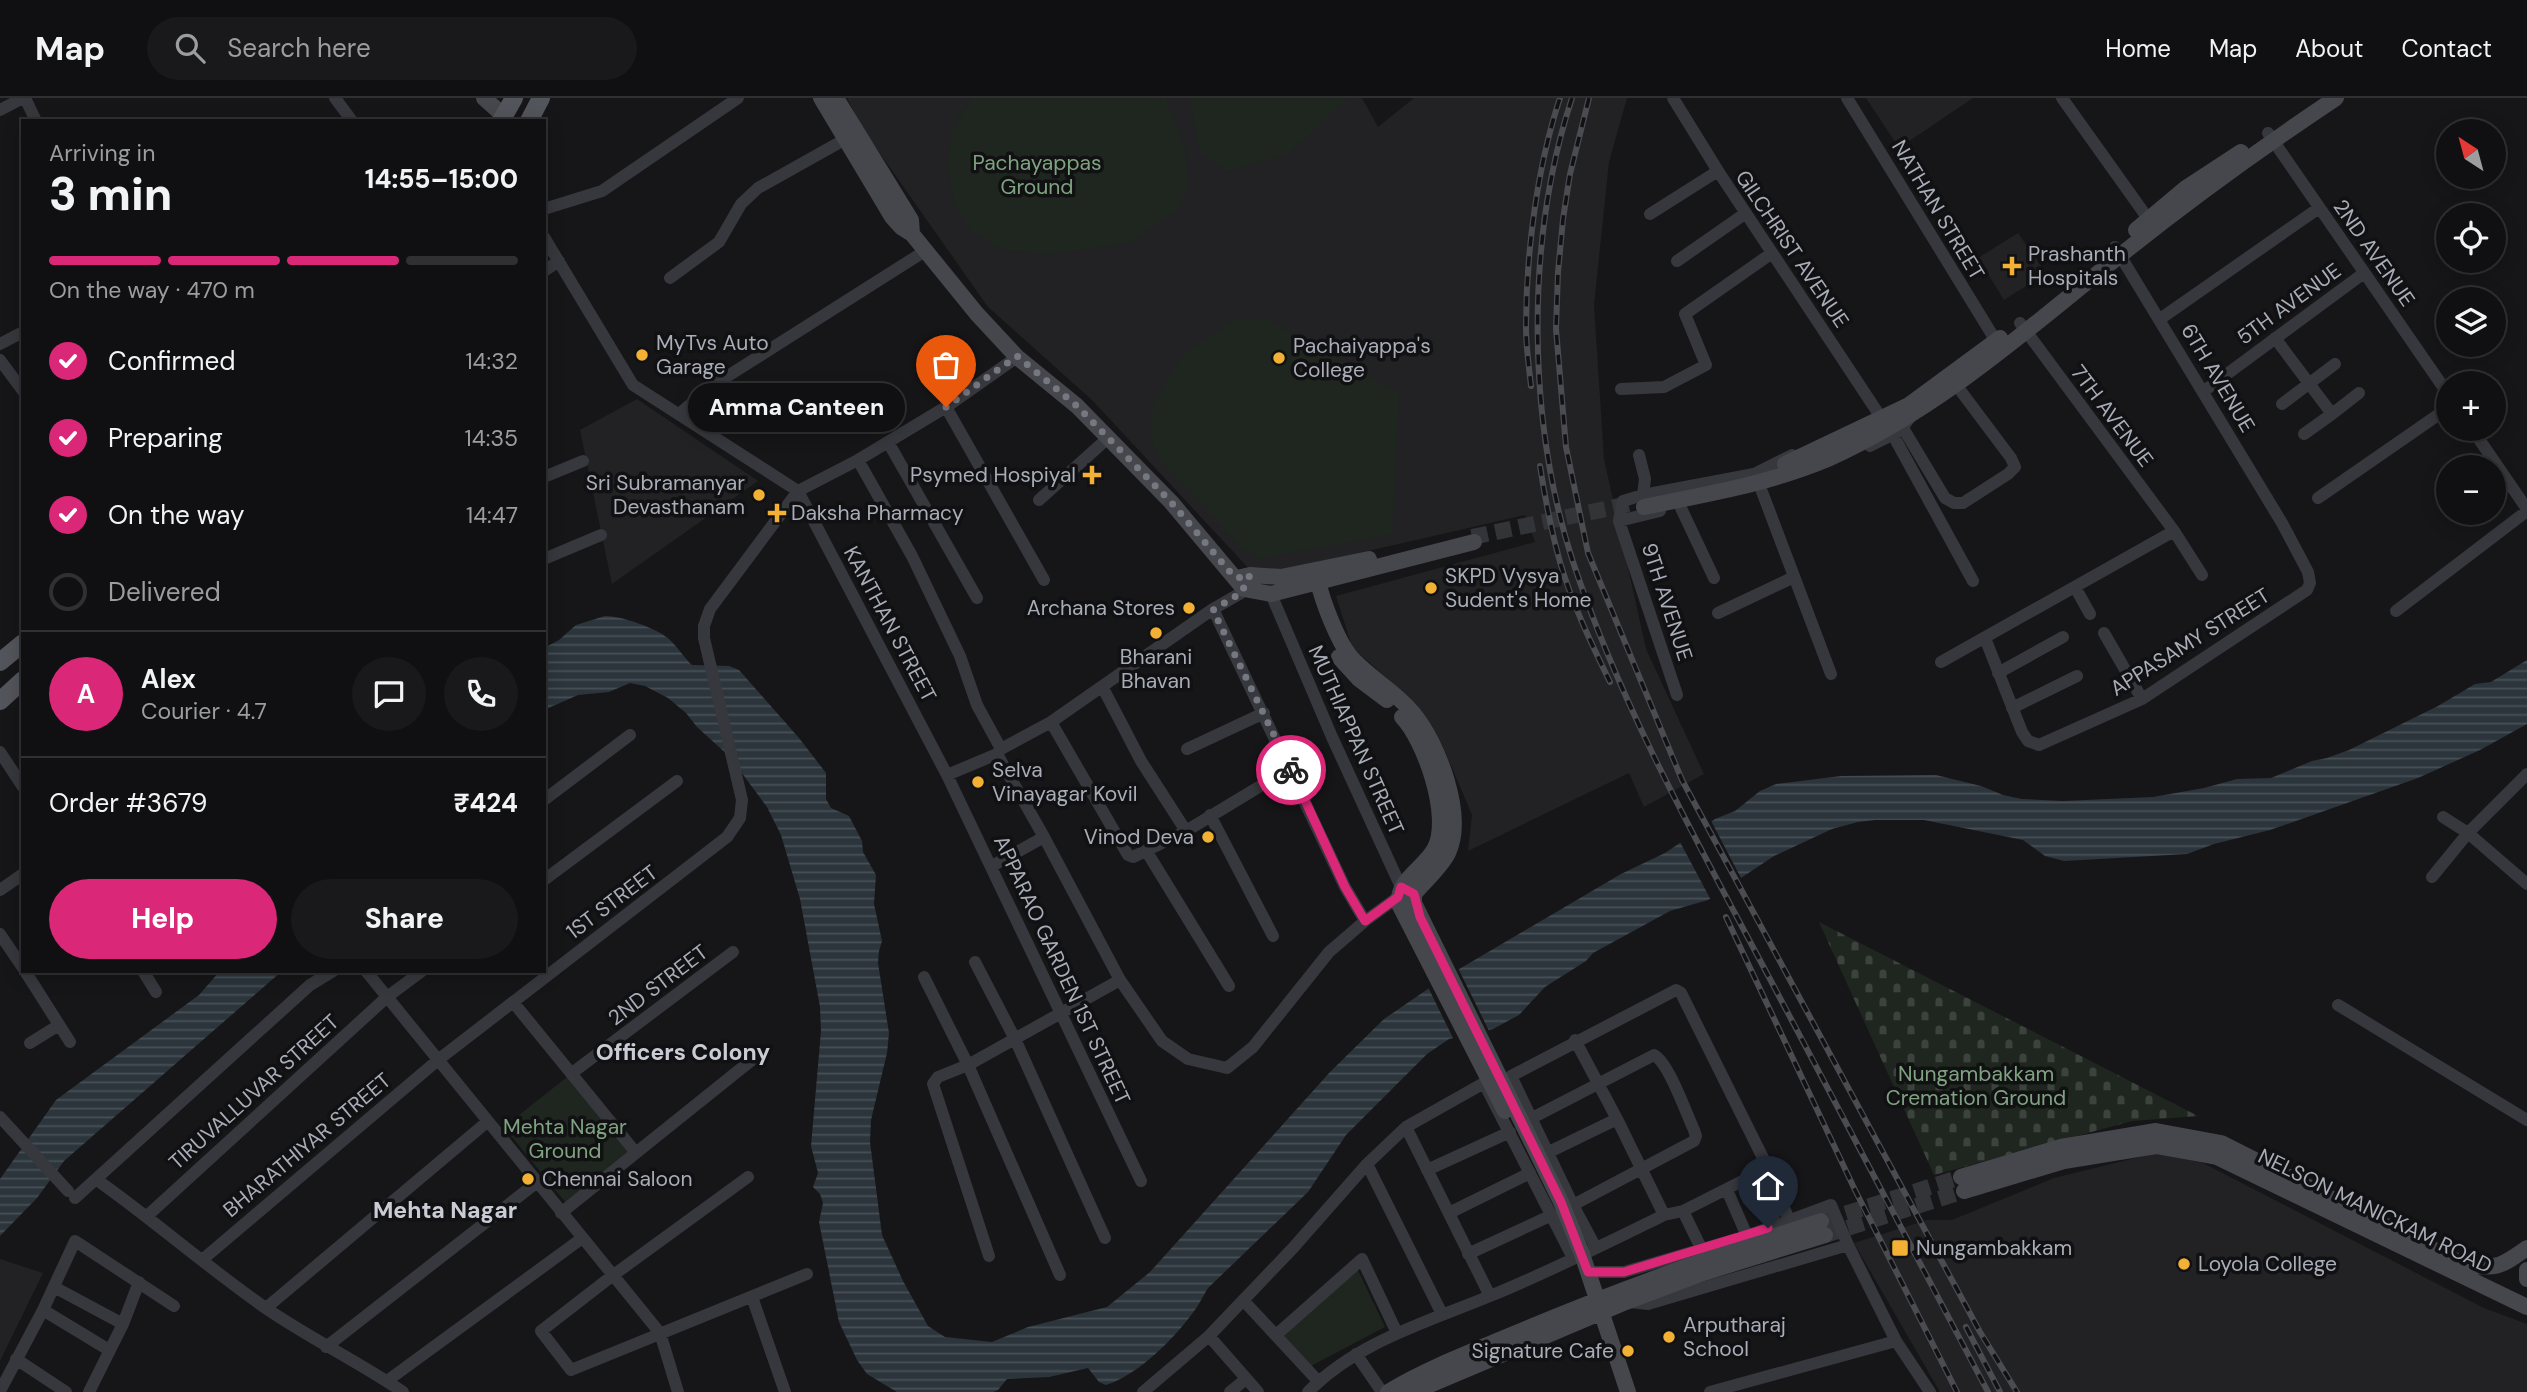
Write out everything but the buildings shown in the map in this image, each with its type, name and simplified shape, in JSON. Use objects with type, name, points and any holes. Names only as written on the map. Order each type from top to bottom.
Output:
[{"type":"main road","points":[[502,118],[514,98]]},
{"type":"main road","points":[[530,119],[541,98]]},
{"type":"main road","points":[[0,662],[21,645]]},
{"type":"main road","points":[[0,701],[21,682]]},
{"type":"street","points":[[0,110],[24,98],[35,119]]},
{"type":"street","points":[[335,98],[351,119]]},
{"type":"street","points":[[484,98],[502,118]]},
{"type":"street","points":[[546,208],[602,191],[738,98]]},
{"type":"street","points":[[821,98],[911,220],[912,234],[977,314],[1017,356],[1077,406],[1244,581],[1271,594],[1473,540],[1281,577],[1244,581],[1213,610],[1051,722],[999,752],[947,775]]},
{"type":"street","points":[[836,98],[851,136]]},
{"type":"street","name":"GILCHRIST AVENUE","points":[[1673,98],[1772,253],[1895,420]]},
{"type":"street","name":"NATHAN STREET","points":[[1847,98],[1996,341]]},
{"type":"street","points":[[2062,98],[2148,220]]},
{"type":"street","points":[[2022,327],[1996,341],[1895,420],[1875,444],[1761,489],[1619,521],[1623,502],[1627,500],[1757,478],[1895,420],[1957,386],[2022,327],[2118,251],[2322,98]]},
{"type":"street","points":[[2118,251],[2148,220],[2186,188],[2336,98]]},
{"type":"street","points":[[670,278],[719,242],[741,204],[758,188],[851,136]]},
{"type":"street","name":"2ND AVENUE","points":[[2270,137],[2436,377]]},
{"type":"street","points":[[1650,214],[1718,171]]},
{"type":"street","points":[[2160,319],[2319,208]]},
{"type":"street","points":[[1677,261],[1746,213]]},
{"type":"street","points":[[546,240],[634,385],[798,491],[858,460],[946,407],[1017,356]]},
{"type":"street","points":[[679,414],[712,386],[925,251]]},
{"type":"street","name":"6TH AVENUE","points":[[2118,251],[2282,523]]},
{"type":"street","points":[[1620,389],[1664,387],[1706,365],[1685,314],[1772,253]]},
{"type":"street","points":[[546,270],[559,261]]},
{"type":"street","name":"5TH AVENUE","points":[[2204,391],[2364,273]]},
{"type":"street","name":"7TH AVENUE","points":[[2022,327],[2174,531],[2202,575]]},
{"type":"street","points":[[0,344],[21,333]]},
{"type":"street","points":[[2276,338],[2332,414]]},
{"type":"street","points":[[0,360],[21,388]]},
{"type":"street","points":[[2282,404],[2335,364]]},
{"type":"street","points":[[1895,420],[1945,498],[1954,503],[1963,503],[2015,467],[1957,386]]},
{"type":"street","points":[[2304,434],[2359,393]]},
{"type":"street","points":[[946,407],[1044,580]]},
{"type":"street","points":[[2318,498],[2436,416]]},
{"type":"street","points":[[1895,420],[1973,581]]},
{"type":"street","points":[[1039,500],[1108,438]]},
{"type":"street","points":[[2396,611],[2527,510],[2480,441]]},
{"type":"street","points":[[888,442],[977,598]]},
{"type":"street","points":[[1639,455],[1643,471],[1644,498]]},
{"type":"street","points":[[858,460],[912,556],[960,656],[977,705],[999,752],[1120,980],[1162,1041],[1188,1059],[1227,1068],[1253,1047],[1329,952],[1365,921],[1404,893],[1448,853],[1453,826],[1450,793],[1440,759],[1414,714],[1350,656],[1315,583]]},
{"type":"street","points":[[546,476],[583,461]]},
{"type":"street","points":[[1761,489],[1831,674]]},
{"type":"street","name":"1ST STREET","points":[[438,1060],[714,848],[738,823],[742,800],[705,643],[704,626],[712,605],[798,491]]},
{"type":"street","name":"KANTHAN STREET","points":[[798,491],[947,775]]},
{"type":"street","points":[[1680,506],[1714,578]]},
{"type":"street","name":"9TH AVENUE","points":[[1619,521],[1677,695]]},
{"type":"street","name":"APPASAMY STREET","points":[[2012,708],[2028,741],[2039,745],[2142,699],[2307,590],[2310,583],[2308,572],[2282,523]]},
{"type":"street","points":[[1941,662],[2174,531]]},
{"type":"street","points":[[546,557],[601,535]]},
{"type":"street","points":[[1718,613],[1794,577]]},
{"type":"street","points":[[2075,587],[2090,614]]},
{"type":"street","name":"MUTHIAPPAN STREET","points":[[1271,594],[1332,737],[1404,893]]},
{"type":"street","points":[[1213,610],[1345,887],[1365,921]]},
{"type":"street","points":[[2104,633],[2142,699]]},
{"type":"street","points":[[1998,673],[2063,637]]},
{"type":"street","points":[[1985,638],[2012,708],[2077,676]]},
{"type":"street","points":[[1103,688],[1141,761],[1186,831]]},
{"type":"street","points":[[1187,749],[1264,713]]},
{"type":"street","points":[[1051,722],[1128,855],[1133,857],[1186,831],[1290,768]]},
{"type":"street","points":[[546,798],[630,735]]},
{"type":"street","points":[[0,752],[21,784]]},
{"type":"street","points":[[2432,877],[2468,833],[2527,774]]},
{"type":"street","name":"APPARAO GARDEN 1ST STREET","points":[[947,775],[1140,1181]]},
{"type":"street","points":[[546,879],[677,781]]},
{"type":"street","points":[[1210,815],[1273,936]]},
{"type":"street","points":[[2443,817],[2468,833],[2527,884]]},
{"type":"street","points":[[992,866],[1044,837]]},
{"type":"street","points":[[1147,852],[1229,986]]},
{"type":"street","points":[[0,890],[21,875]]},
{"type":"street","points":[[1404,893],[1414,920],[1561,1202],[1570,1229],[1584,1253]]},
{"type":"street","points":[[0,934],[21,966]]},
{"type":"street","name":"2ND STREET","points":[[572,1073],[733,952]]},
{"type":"street","points":[[975,962],[1015,1039],[1105,1238]]},
{"type":"street","points":[[26,973],[70,1042]]},
{"type":"street","points":[[144,973],[156,992]]},
{"type":"street","points":[[0,1117],[71,1195],[97,1180],[310,985],[330,973]]},
{"type":"street","points":[[368,973],[660,1333],[678,1392]]},
{"type":"street","name":"TIRUVALLUVAR STREET","points":[[147,1216],[387,998],[419,973]]},
{"type":"street","points":[[924,977],[968,1065],[1060,1275]]},
{"type":"street","points":[[989,1256],[933,1084],[938,1077],[968,1065],[1120,980]]},
{"type":"street","points":[[1628,1392],[1588,1272],[1573,1205],[1511,1076],[1676,989],[1681,993],[1768,1168],[1790,1220]]},
{"type":"street","points":[[513,1002],[636,1153]]},
{"type":"street","points":[[2338,1005],[2527,1120]]},
{"type":"street","points":[[30,1042],[59,1025]]},
{"type":"street","points":[[1576,1040],[1664,1215]]},
{"type":"street","points":[[561,1213],[758,1055]]},
{"type":"street","points":[[1532,1118],[1654,1055],[1666,1070],[1696,1136],[1694,1141],[1573,1205]]},
{"type":"street","name":"BHARATHIYAR STREET","points":[[202,1260],[438,1060]]},
{"type":"street","points":[[1143,1392],[1209,1336],[1293,1248],[1367,1164],[1406,1126],[1484,1083],[1552,1215],[1584,1253]]},
{"type":"street","points":[[1549,1152],[1617,1119]]},
{"type":"street","points":[[266,1308],[487,1122]]},
{"type":"street","points":[[1406,1126],[1490,1296]]},
{"type":"street","points":[[1427,1170],[1510,1132]]},
{"type":"street","name":"NELSON MANICKAM ROAD","points":[[2206,1148],[2221,1143],[2462,1264],[2501,1266],[2527,1248]]},
{"type":"street","points":[[1963,1184],[2064,1161],[2156,1146],[2206,1148]]},
{"type":"street","name":"NELSON MANICKAM ROAD","points":[[2206,1148],[2217,1157],[2527,1307]]},
{"type":"street","points":[[1367,1164],[1442,1314]]},
{"type":"street","points":[[1308,1392],[1318,1381],[1356,1354],[1397,1333],[1490,1296],[1664,1215],[1683,1211],[1768,1168]]},
{"type":"street","points":[[1449,1213],[1531,1173]]},
{"type":"street","points":[[748,1177],[541,1331],[571,1370],[807,1274]]},
{"type":"street","points":[[97,1180],[266,1308],[403,1392]]},
{"type":"street","points":[[326,1347],[536,1183]]},
{"type":"street","points":[[1727,1190],[1747,1236]]},
{"type":"street","points":[[1588,1272],[1624,1272],[1747,1236],[1831,1205],[1896,1341],[1930,1392]]},
{"type":"street","points":[[1683,1211],[1702,1250]]},
{"type":"street","points":[[1468,1254],[1552,1215]]},
{"type":"street","points":[[1413,1392],[1695,1262],[1823,1228],[1626,1302]]},
{"type":"street","points":[[387,1381],[581,1239]]},
{"type":"street","points":[[0,1391],[43,1310],[75,1241],[174,1306]]},
{"type":"street","points":[[1388,1392],[1419,1373],[1599,1305],[1626,1302],[1648,1304],[1848,1245]]},
{"type":"street","points":[[1276,1335],[1362,1259],[1397,1333]]},
{"type":"street","points":[[2527,1270],[2527,1279]]},
{"type":"street","points":[[89,1392],[123,1324],[139,1282]]},
{"type":"street","points":[[54,1287],[123,1324]]},
{"type":"street","points":[[752,1297],[785,1392]]},
{"type":"street","points":[[1243,1300],[1318,1381]]},
{"type":"street","points":[[43,1310],[109,1350]]},
{"type":"street","points":[[1209,1336],[1258,1392]]},
{"type":"street","points":[[1710,1392],[1896,1341]]},
{"type":"street","points":[[1356,1354],[1382,1392]]},
{"type":"street","points":[[16,1359],[66,1392]]},
{"type":"street","points":[[1230,1392],[1246,1380]]},
{"type":"shaded area","name":"Pachaiyappa's College","points":[[847,98],[1362,98],[1378,127],[1414,98],[1627,98],[1609,162],[1594,305],[1604,459],[1646,649],[1704,774],[1644,807],[1629,773],[1468,851],[1472,815],[1444,749],[1417,705],[1352,647],[1336,596],[1535,542],[1525,515],[1285,570],[1252,572],[1092,400],[988,307],[862,128]]},
{"type":"shaded area","points":[[1866,98],[1973,98],[1899,148]]},
{"type":"shaded area","name":"Prashanth Hospitals","points":[[2018,233],[2046,273],[2004,300],[1978,258]]},
{"type":"shaded area","points":[[637,399],[758,481],[612,584],[580,430]]},
{"type":"shaded area","points":[[605,616],[629,620],[663,635],[692,665],[729,666],[739,670],[826,773],[826,799],[831,808],[849,816],[862,841],[863,852],[876,875],[874,904],[882,941],[878,963],[889,1033],[871,1120],[870,1142],[882,1235],[928,1326],[945,1337],[992,1342],[1028,1327],[1107,1307],[1150,1272],[1330,1072],[1384,1019],[1444,978],[1621,874],[1665,853],[1715,819],[1735,811],[1760,791],[1776,784],[1841,776],[1936,775],[2022,799],[2063,801],[2153,797],[2237,779],[2271,778],[2312,761],[2349,750],[2438,706],[2475,684],[2491,682],[2527,660],[2527,724],[2480,750],[2418,778],[2270,830],[2214,844],[2187,854],[2064,861],[2045,856],[2023,840],[1924,820],[1875,820],[1832,829],[1774,856],[1708,900],[1670,911],[1593,953],[1586,961],[1545,987],[1519,1015],[1493,1029],[1449,1039],[1427,1054],[1346,1135],[1308,1192],[1208,1288],[1189,1318],[1168,1342],[1119,1380],[1106,1385],[1099,1382],[1088,1368],[1049,1377],[1007,1379],[993,1392],[897,1392],[867,1374],[857,1360],[839,1322],[819,1222],[823,1203],[820,1194],[813,1187],[818,1173],[811,1146],[821,1031],[820,1007],[800,899],[781,835],[767,807],[730,757],[668,698],[645,686],[630,683],[609,692],[578,695],[546,709],[546,647],[576,625]]},
{"type":"shaded area","points":[[218,973],[280,973],[64,1161],[37,1198],[0,1236],[0,1179],[56,1100],[199,995]]},
{"type":"shaded area","name":"Loyola College","points":[[2156,1153],[2203,1163],[2484,1308],[2527,1324],[2527,1392],[1940,1392],[1854,1243],[1927,1220],[1952,1220],[2054,1178]]},
{"type":"shaded area","points":[[0,1259],[43,1273],[0,1361]]},
{"type":"green space","name":"Pachayappas Ground","points":[[972,98],[1166,98],[1185,148],[1189,185],[1176,211],[1130,243],[1046,255],[1000,249],[973,232],[954,204],[947,162],[953,129]]},
{"type":"green space","points":[[1189,98],[1343,98],[1345,102],[1290,153],[1226,172],[1200,152]]},
{"type":"green space","points":[[1266,318],[1399,393],[1392,534],[1260,559],[1244,549],[1160,460],[1150,435],[1153,404],[1182,356],[1232,321]]},
{"type":"green space","name":"Nungambakkam Cremation Ground","points":[[1819,922],[2198,1116],[2132,1121],[1934,1175]]},
{"type":"green space","name":"Mehta Nagar Ground","points":[[567,1077],[629,1154],[566,1203],[504,1127]]},
{"type":"green space","points":[[1357,1268],[1385,1327],[1311,1366],[1281,1332]]},
{"type":"pier","points":[[1710,819],[1742,880],[1712,902],[1679,840]]},
{"type":"pier","points":[[1457,966],[1490,1033],[1454,1040],[1427,985]]},
{"type":"tunnel","points":[[1472,537],[1634,503]]},
{"type":"tunnel","points":[[1823,1221],[1961,1177]]},
{"type":"tunnel","points":[[1825,1235],[1964,1191]]},
{"type":"railway","points":[[1531,386],[1526,327],[1528,270],[1539,182],[1560,98]]},
{"type":"railway","points":[[1572,98],[1557,153],[1546,211],[1538,330],[1540,390],[1547,450],[1558,507],[1573,562],[1614,670],[1663,776],[1988,1392]]},
{"type":"railway","points":[[1589,98],[1570,174],[1563,219],[1556,329],[1566,447],[1588,553],[1682,780],[1980,1332],[2017,1392]]},
{"type":"railway","points":[[1540,466],[1551,526],[1565,577],[1582,623],[1610,682]]},
{"type":"railway","points":[[1726,917],[1855,1190],[1957,1392]]},
{"type":"railway","points":[[1966,1327],[2000,1392]]},
{"type":"way so far","points":[[946,407],[1017,356],[1077,406],[1171,502],[1230,572],[1237,578],[1250,575],[1241,593],[1213,610],[1291,770]]},
{"type":"place","name":"Prashanth Hospitals","points":[[2012,266]]},
{"type":"place","name":"MyTvs Auto Garage","points":[[642,355]]},
{"type":"place","name":"Pachaiyappa's College","points":[[1279,358]]},
{"type":"place","name":"Amma Canteen","points":[[946,407]]},
{"type":"place","name":"Psymed Hospiyal","points":[[1092,475]]},
{"type":"place","name":"Sri Subramanyar Devasthanam","points":[[759,495]]},
{"type":"place","name":"Daksha Pharmacy","points":[[777,513]]},
{"type":"place","name":"SKPD Vysya Sudent's Home","points":[[1431,588]]},
{"type":"place","name":"Archana Stores","points":[[1189,608]]},
{"type":"place","name":"Bharani Bhavan","points":[[1156,633]]},
{"type":"place","name":"Selva Vinayagar Kovil","points":[[978,782]]},
{"type":"place","name":"Vinod Deva","points":[[1208,837]]},
{"type":"place","name":"Chennai Saloon","points":[[528,1179]]},
{"type":"place","name":"Nungambakkam","points":[[1900,1248]]},
{"type":"place","name":"Loyola College","points":[[2184,1264]]},
{"type":"place","name":"Arputharaj School","points":[[1669,1337]]},
{"type":"place","name":"Signature Cafe","points":[[1628,1351]]},
{"type":"district","name":"Officers Colony","points":[[683,1052]]},
{"type":"district","name":"Mehta Nagar","points":[[445,1210]]},
{"type":"route","points":[[1291,770],[1345,887],[1365,921],[1398,897],[1401,887],[1414,894],[1420,917],[1561,1202],[1588,1272],[1624,1272],[1768,1228]]}]
